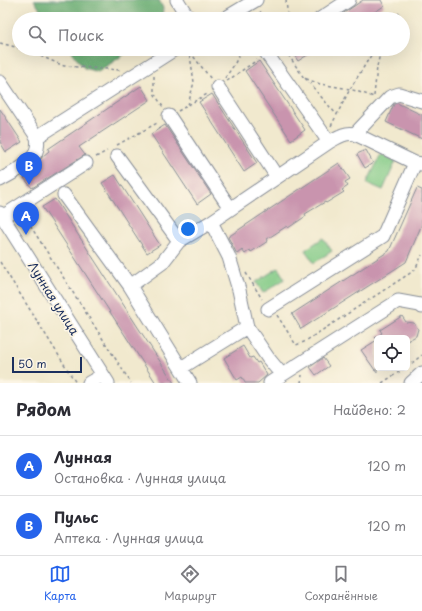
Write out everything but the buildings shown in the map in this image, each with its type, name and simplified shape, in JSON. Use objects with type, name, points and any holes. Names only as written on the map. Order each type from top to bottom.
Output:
[{"type":"street","points":[[178,0],[185,12]]},
{"type":"street","points":[[236,12],[256,0]]},
{"type":"street","points":[[331,12],[349,0]]},
{"type":"street","points":[[37,137],[164,56]]},
{"type":"street","points":[[273,56],[327,140]]},
{"type":"street","points":[[0,82],[37,137],[38,145],[37,152],[33,158],[0,180]]},
{"type":"street","points":[[218,87],[277,176]]},
{"type":"street","points":[[355,134],[390,97],[399,94],[422,101]]},
{"type":"street","points":[[169,116],[230,208]]},
{"type":"street","points":[[130,286],[162,263],[180,241],[211,222],[327,140],[348,133],[355,134],[418,164],[382,236],[270,308]]},
{"type":"street","points":[[117,156],[180,241]]},
{"type":"street","points":[[1,215],[86,163]]},
{"type":"street","points":[[64,195],[130,286],[190,383]]},
{"type":"street","name":"Лунная улица","points":[[1,215],[105,379]]},
{"type":"street","points":[[211,222],[229,257],[240,290],[247,326],[282,376]]},
{"type":"street","points":[[270,383],[398,301],[422,306]]},
{"type":"street","points":[[181,368],[247,326]]},
{"type":"street","points":[[410,383],[422,373]]},
{"type":"street","points":[[89,383],[105,379]]},
{"type":"path","points":[[286,0],[287,12]]},
{"type":"path","points":[[0,43],[12,46]]},
{"type":"path","points":[[40,56],[64,66],[139,72]]},
{"type":"path","points":[[188,105],[194,82],[191,56]]},
{"type":"path","points":[[193,56],[218,87],[234,65],[238,56]]},
{"type":"path","points":[[289,56],[304,78],[336,114]]},
{"type":"path","points":[[327,140],[336,114],[371,56]]},
{"type":"path","points":[[378,109],[374,97],[379,56]]},
{"type":"path","points":[[154,62],[154,93],[169,116]]},
{"type":"path","points":[[304,78],[320,84],[350,89],[374,97]]},
{"type":"path","points":[[18,206],[131,383]]},
{"type":"path","points":[[270,308],[296,345],[304,342],[415,270],[422,256]]},
{"type":"path","points":[[0,262],[76,383]]},
{"type":"path","points":[[410,364],[422,355]]},
{"type":"path","points":[[382,383],[400,371]]},
{"type":"green space","points":[[34,0],[159,0],[163,8],[163,12],[42,12]]},
{"type":"green space","points":[[75,56],[122,56],[98,72],[84,68]]},
{"type":"green space","points":[[381,154],[396,161],[383,190],[367,183]]},
{"type":"green space","points":[[323,238],[332,251],[314,263],[305,250]]},
{"type":"green space","points":[[278,268],[285,279],[263,293],[256,282]]},
{"type":"place","name":"Пульс","points":[[29,185]]},
{"type":"place","name":"Лунная","points":[[26,235]]}]
